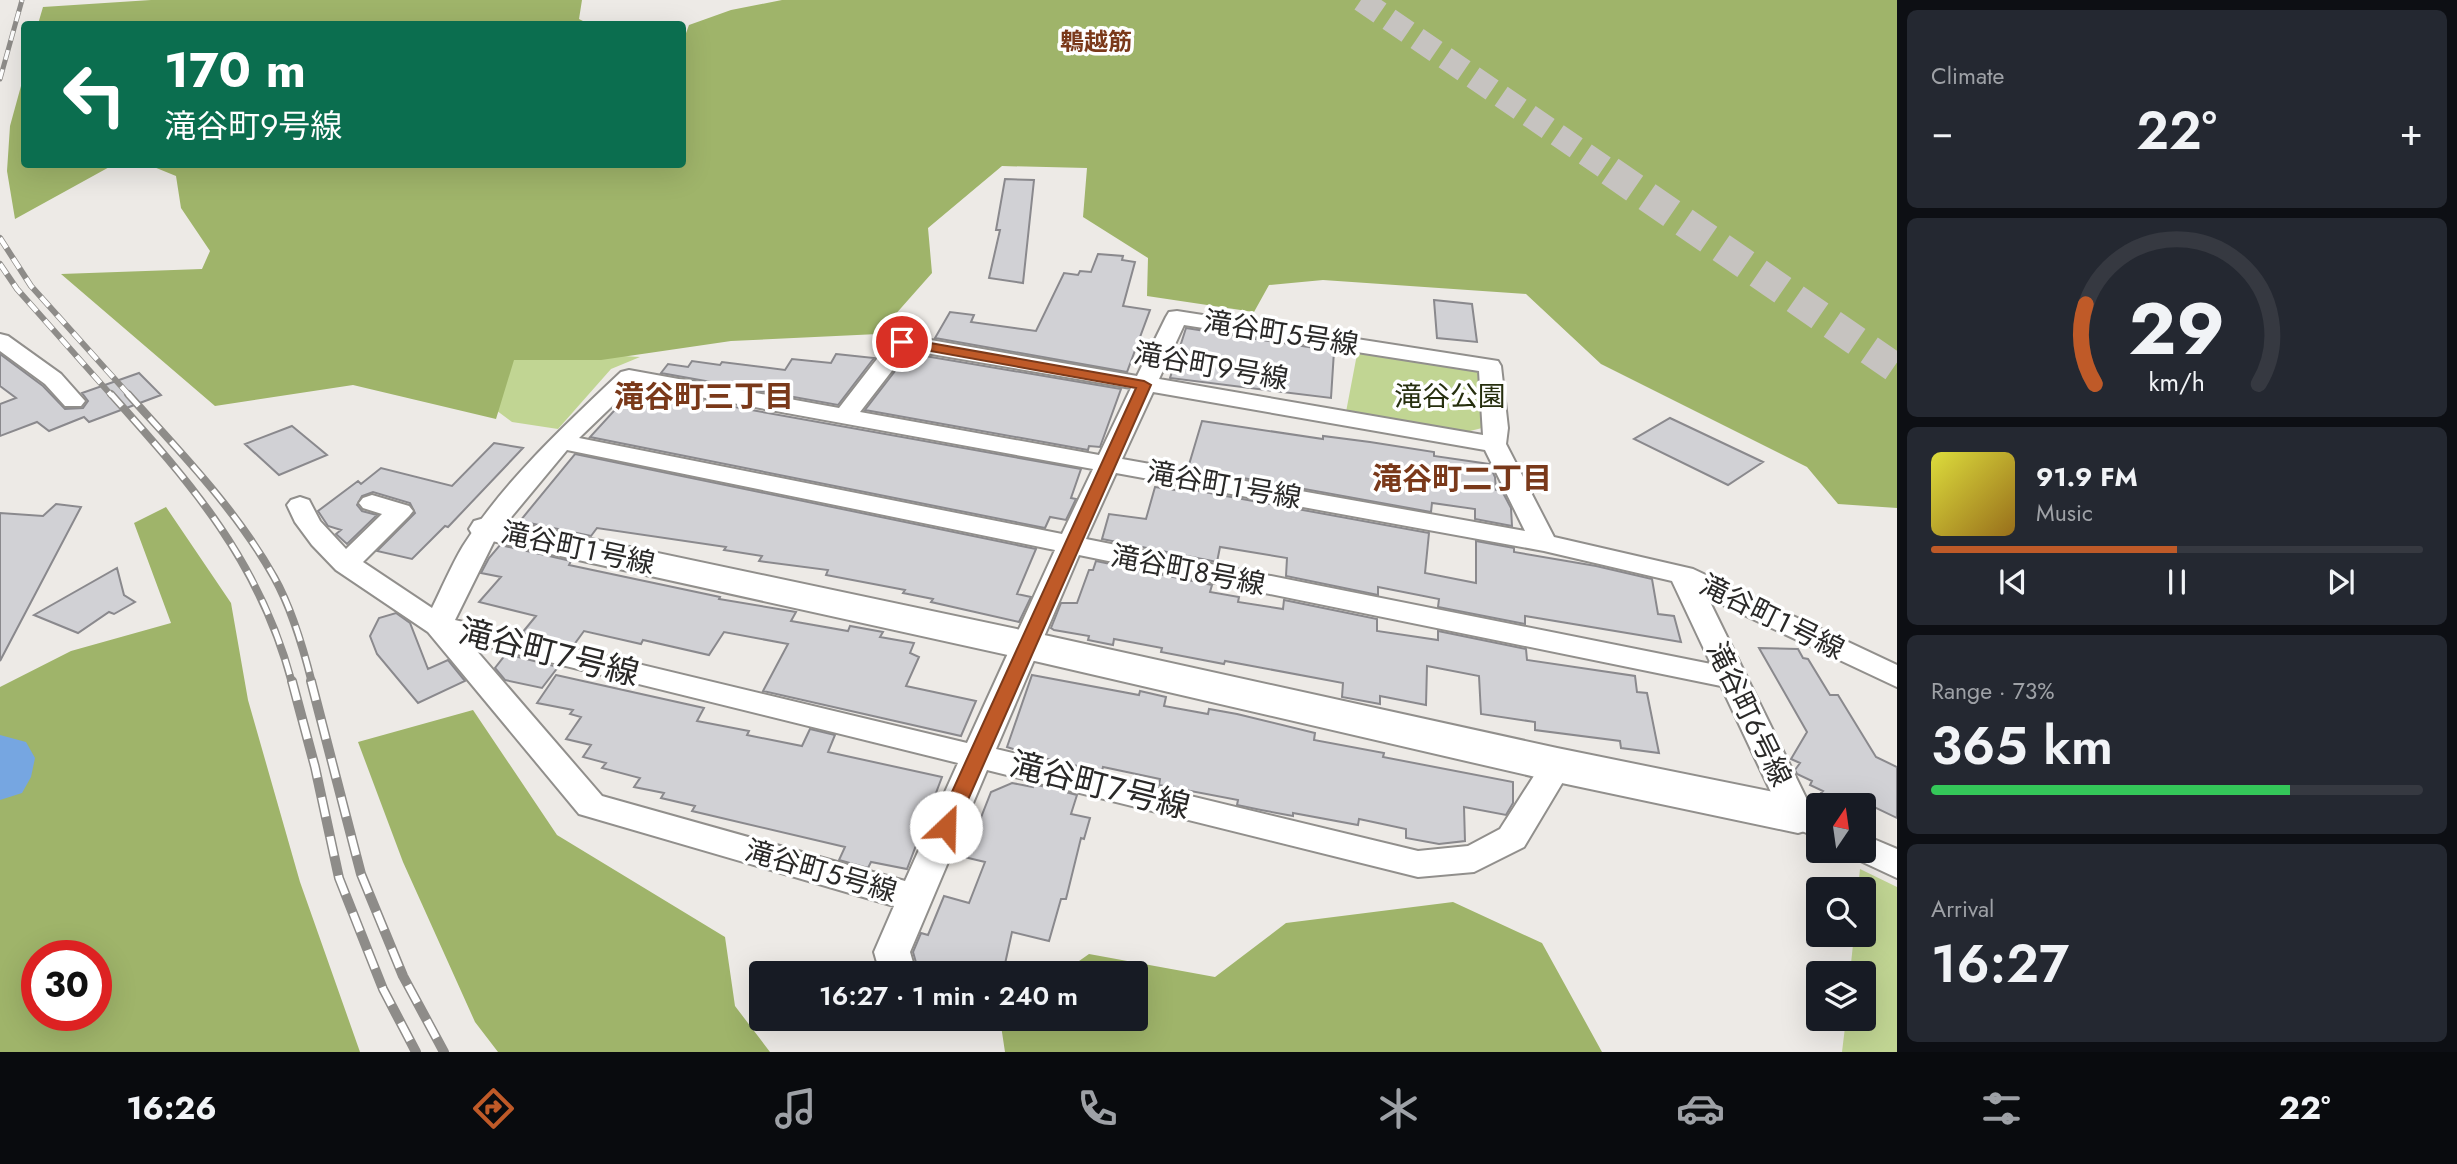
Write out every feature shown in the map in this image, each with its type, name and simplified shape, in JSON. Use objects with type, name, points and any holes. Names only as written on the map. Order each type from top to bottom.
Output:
[{"type":"street","name":"滝谷町５号線","points":[[438,625],[592,805],[915,898],[1026,645],[1177,317],[1490,366],[1496,428],[1494,444]]},
{"type":"street","points":[[0,341],[53,379],[72,401]]},
{"type":"street","name":"滝谷町９号線","points":[[845,416],[902,342],[1494,444]]},
{"type":"street","name":"滝谷町１号線","points":[[1806,820],[1026,645],[488,529],[562,442],[629,377],[1544,543],[1683,575],[1897,677]]},
{"type":"street","name":"滝谷町８号線","points":[[562,442],[1071,547],[1732,678]]},
{"type":"street","points":[[1494,444],[1544,543]]},
{"type":"street","points":[[346,564],[400,511],[372,503]]},
{"type":"street","points":[[300,505],[303,520],[346,564],[438,625],[475,549],[488,529]]},
{"type":"street","name":"滝谷町６号線","points":[[1683,575],[1732,678],[1806,816]]},
{"type":"street","name":"滝谷町７号線","points":[[438,625],[1418,864],[1474,859],[1512,838],[1557,765]]},
{"type":"street","points":[[1876,854],[1897,865]]},
{"type":"street","points":[[895,961],[892,952],[915,898]]},
{"type":"green space","points":[[151,0],[582,0],[579,19],[583,21],[39,21],[43,7]]},
{"type":"green space","points":[[782,0],[1897,0],[1897,508],[1838,504],[1807,467],[1601,364],[1526,294],[1323,280],[1269,285],[1254,312],[1147,296],[1148,258],[1083,217],[1087,168],[1002,166],[928,228],[932,273],[878,334],[731,341],[601,360],[514,360],[496,419],[353,385],[215,406],[61,274],[202,269],[210,251],[181,208],[176,176],[156,168],[686,168],[686,33],[689,25],[731,10]]},
{"type":"green space","points":[[21,86],[21,168],[108,168],[15,219],[7,171],[10,126]]},
{"type":"green space","points":[[454,346],[640,357],[611,369],[558,429],[512,422],[434,364]]},
{"type":"green space","name":"滝谷公園","points":[[1358,349],[1469,366],[1485,374],[1490,426],[1466,432],[1346,412]]},
{"type":"green space","points":[[166,507],[231,603],[248,700],[300,882],[360,1052],[0,1052],[0,687],[71,651],[171,623],[134,523]]},
{"type":"green space","points":[[473,710],[557,835],[725,937],[735,1006],[749,1024],[749,1031],[754,1031],[770,1052],[498,1052],[475,1022],[403,862],[358,742]]},
{"type":"green space","points":[[1860,869],[1897,887],[1897,1052],[1842,1052],[1845,1031],[1876,1031],[1876,961],[1851,961],[1853,947],[1876,947],[1876,877],[1859,877]]},
{"type":"green space","points":[[1453,902],[1542,943],[1602,1052],[1005,1052],[1002,1031],[1148,1031],[1148,965],[1215,977],[1286,923]]},
{"type":"green space","points":[[1089,954],[1127,961],[1079,961]]},
{"type":"building","points":[[1005,179],[1034,180],[1023,283],[989,278],[1000,230],[996,230]]},
{"type":"building","points":[[1098,254],[1123,256],[1122,260],[1135,262],[1123,306],[1150,310],[1127,372],[935,338],[950,312],[974,315],[971,322],[1036,331],[1064,273],[1078,275],[1080,271],[1091,272]]},
{"type":"building","points":[[1434,300],[1472,304],[1477,342],[1437,338]]},
{"type":"building","points":[[1186,328],[1334,351],[1331,398],[1170,378]]},
{"type":"building","points":[[0,354],[43,386],[65,409],[83,408],[88,401],[82,393],[139,373],[161,395],[89,422],[84,417],[49,431],[37,422],[0,436],[0,404],[16,398],[0,386]]},
{"type":"building","points":[[836,354],[874,358],[838,405],[661,373],[668,364],[688,367],[692,361],[785,370],[792,359],[831,363]]},
{"type":"building","points":[[925,356],[1121,389],[1100,447],[1089,446],[1088,450],[865,410],[902,362],[920,364]]},
{"type":"building","points":[[634,389],[1081,469],[1071,498],[1076,499],[1066,520],[1050,517],[1045,528],[590,437]]},
{"type":"building","points":[[1670,418],[1763,462],[1728,485],[1634,439]]},
{"type":"building","points":[[1202,421],[1323,439],[1323,436],[1370,442],[1434,452],[1434,456],[1489,464],[1495,477],[1496,490],[1502,491],[1511,508],[1512,526],[1475,519],[1475,509],[1432,503],[1431,512],[1188,468]]},
{"type":"building","points":[[292,426],[327,455],[279,475],[245,444]]},
{"type":"building","points":[[494,443],[523,448],[448,527],[445,526],[412,559],[377,551],[415,513],[410,503],[373,492],[362,496],[357,505],[362,511],[377,515],[347,544],[336,534],[341,530],[328,526],[318,511],[358,481],[361,484],[381,468],[452,486]]},
{"type":"building","points":[[575,454],[1036,549],[1017,594],[1031,597],[1019,622],[931,602],[933,599],[903,593],[905,590],[826,575],[828,570],[759,561],[762,556],[724,550],[726,547],[597,528],[591,536],[520,521]]},
{"type":"building","points":[[1155,487],[1181,491],[1182,488],[1429,533],[1425,573],[1476,583],[1476,541],[1514,548],[1514,552],[1652,579],[1658,614],[1674,616],[1681,642],[1525,616],[1525,624],[1438,607],[1439,599],[1378,587],[1378,595],[1286,576],[1287,558],[1220,547],[1217,562],[1102,539],[1109,514],[1146,519]]},
{"type":"building","points":[[56,504],[81,507],[0,661],[0,513],[43,516]]},
{"type":"building","points":[[500,545],[571,561],[569,565],[720,597],[719,599],[796,612],[791,621],[848,631],[850,626],[883,632],[880,637],[914,643],[910,653],[919,657],[906,686],[976,701],[961,736],[763,691],[788,644],[724,632],[709,655],[643,640],[641,644],[584,631],[573,646],[522,633],[536,616],[479,602],[501,577],[481,573]]},
{"type":"building","points":[[1096,561],[1212,585],[1210,592],[1239,597],[1238,602],[1283,609],[1284,600],[1377,619],[1377,631],[1438,640],[1438,631],[1526,649],[1527,660],[1635,676],[1637,692],[1647,693],[1659,753],[1621,748],[1620,741],[1535,730],[1535,722],[1481,714],[1479,676],[1427,666],[1426,705],[1380,696],[1380,704],[1342,697],[1343,683],[1161,652],[1162,648],[1114,639],[1113,645],[1088,640],[1089,636],[1054,630],[1051,628],[1061,603],[1077,603],[1089,570],[1093,570]]},
{"type":"building","points":[[117,568],[124,595],[135,602],[114,614],[109,612],[78,633],[34,615]]},
{"type":"building","points":[[396,613],[410,623],[428,669],[448,660],[465,681],[418,703],[377,654],[370,636],[379,618]]},
{"type":"building","points":[[1759,648],[1798,649],[1803,658],[1808,659],[1830,695],[1838,695],[1876,757],[1897,767],[1897,818],[1876,808],[1876,793],[1821,793],[1823,791],[1810,785],[1812,781],[1797,774],[1795,770],[1800,763],[1791,759],[1807,732]]},
{"type":"building","points":[[506,654],[558,667],[542,688],[505,680],[495,668]]},
{"type":"building","points":[[556,675],[704,708],[697,721],[749,731],[747,735],[802,746],[810,729],[835,735],[828,752],[942,777],[907,869],[871,862],[868,868],[839,860],[845,847],[692,811],[695,806],[661,798],[664,793],[634,787],[640,778],[602,768],[606,763],[583,757],[591,745],[566,739],[581,717],[570,714],[573,710],[537,703]]},
{"type":"building","points":[[1032,675],[1139,695],[1140,691],[1166,697],[1164,706],[1208,714],[1209,709],[1237,714],[1315,733],[1314,740],[1384,753],[1383,757],[1513,782],[1513,803],[1506,815],[1464,807],[1465,841],[1439,844],[1406,838],[1406,829],[1359,819],[1358,825],[1261,810],[1237,805],[1238,800],[1159,785],[1160,779],[1103,767],[1102,771],[1039,757],[1007,747]]},
{"type":"building","points":[[1012,783],[1033,787],[1034,784],[1077,795],[1071,814],[1090,818],[1084,839],[1081,838],[1066,899],[1061,899],[1049,941],[1012,932],[1006,961],[916,961],[913,952],[921,933],[928,935],[944,896],[969,903],[985,862],[960,856],[973,824],[978,825],[991,792]]},
{"type":"waterway","points":[[0,757],[4,758],[0,777]]},
{"type":"tunnel","points":[[1361,0],[1613,173]]},
{"type":"tunnel","points":[[1610,171],[1897,369]]},
{"type":"railway","points":[[0,79],[22,0]]},
{"type":"railway","points":[[0,238],[31,286],[130,396]]},
{"type":"railway","points":[[0,264],[17,289],[112,396]]},
{"type":"railway","points":[[111,394],[196,493],[242,562],[278,639],[292,683]]},
{"type":"railway","points":[[128,394],[206,482],[259,552],[286,602],[312,683]]},
{"type":"railway","points":[[292,681],[315,767],[339,878],[383,989],[416,1052]]},
{"type":"railway","points":[[311,681],[361,874],[403,976],[444,1052]]},
{"type":"district","name":"鵯越筋","points":[[1096,41]]},
{"type":"district","name":"滝谷町三丁目","points":[[704,396]]},
{"type":"district","name":"滝谷町二丁目","points":[[1462,478]]},
{"type":"route","points":[[902,342],[1144,385],[946,827]]}]
